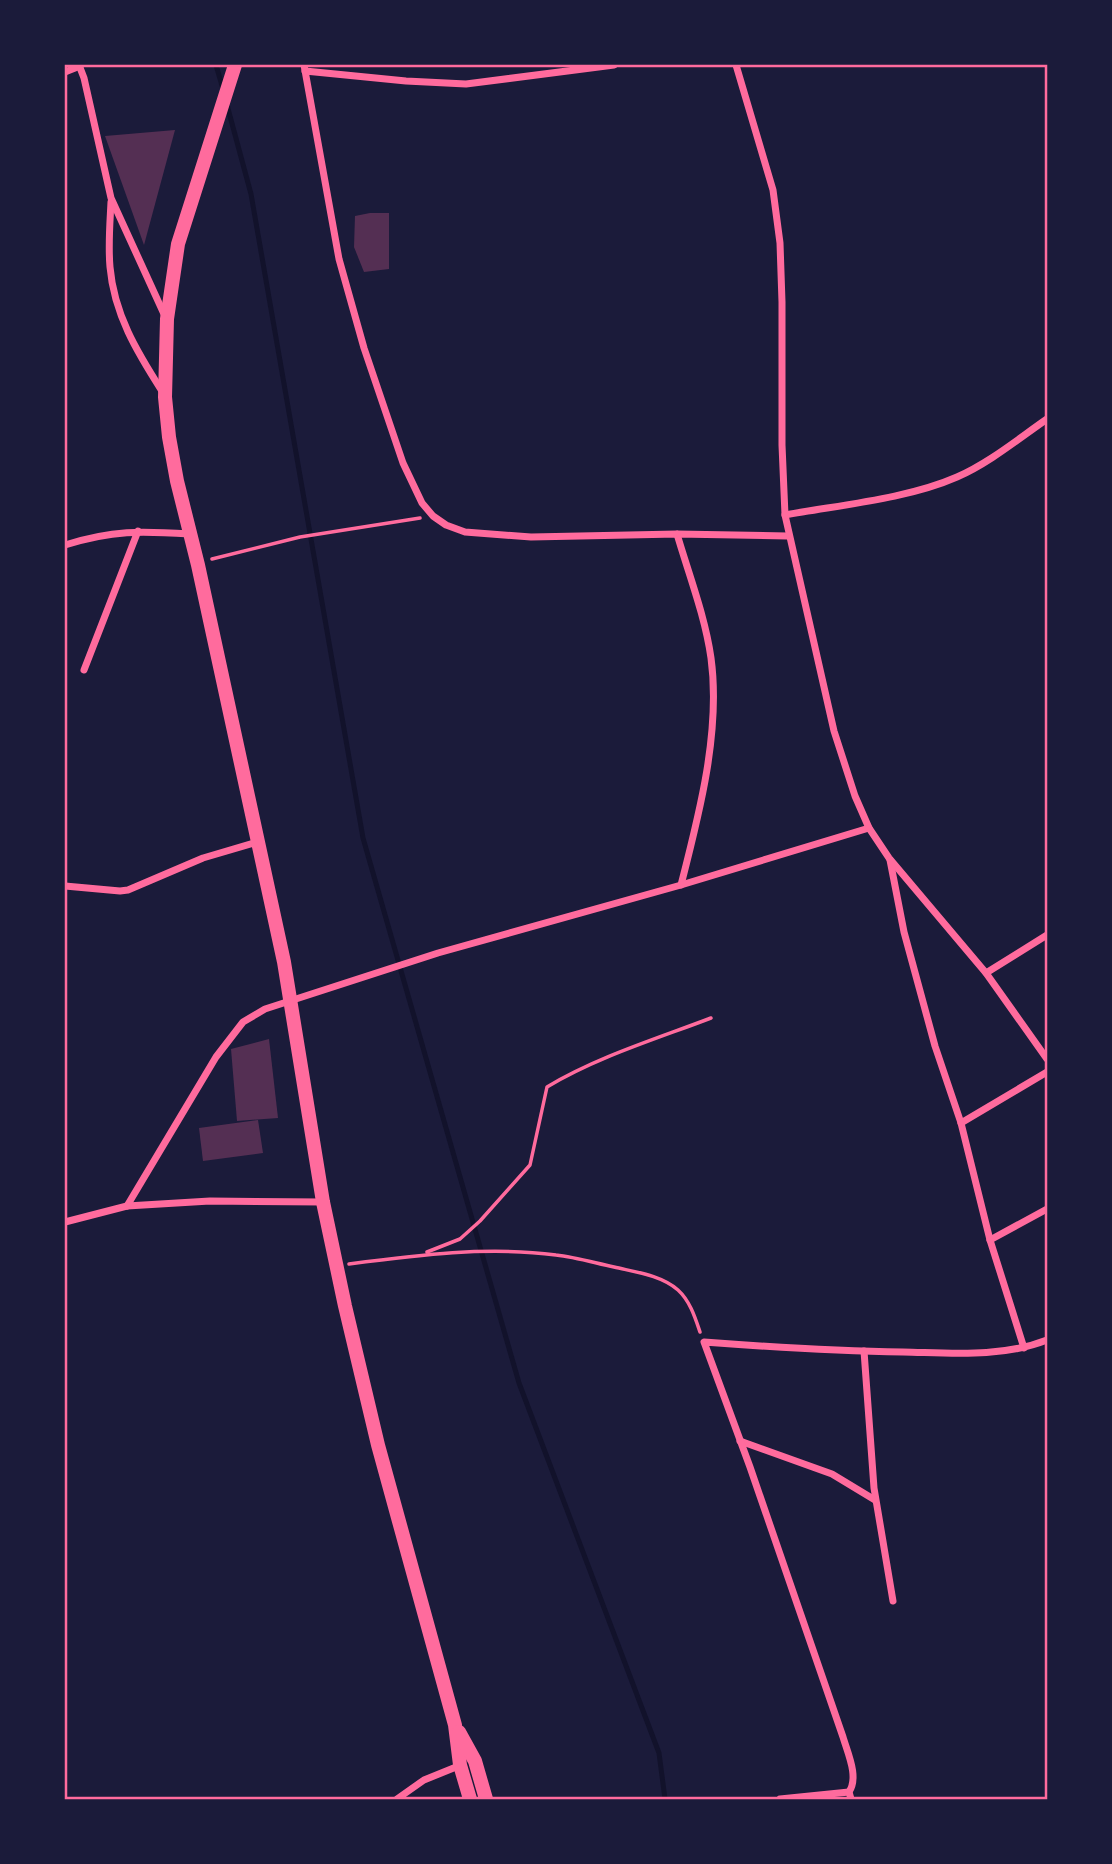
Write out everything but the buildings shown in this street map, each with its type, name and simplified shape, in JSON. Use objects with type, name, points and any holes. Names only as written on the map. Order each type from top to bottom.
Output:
[{"type":"main road","points":[[235,65],[178,244],[167,320],[165,397],[177,481],[198,565],[291,999],[323,1202],[336,1266],[378,1445],[456,1725],[460,1765],[470,1799]]},
{"type":"main road","points":[[456,1725],[475,1761],[486,1799]]},
{"type":"street","points":[[614,65],[466,83],[406,81],[304,68],[339,259],[364,348],[403,463],[422,503],[433,516],[446,525],[465,532],[531,537],[677,534],[788,536]]},
{"type":"street","points":[[736,65],[773,190],[778,221],[785,515],[834,731],[855,796],[869,828],[890,858],[986,973],[1047,1059]]},
{"type":"street","points":[[65,72],[79,66],[111,198],[167,320]]},
{"type":"street","points":[[111,198],[110,266],[115,299],[134,347],[165,397]]},
{"type":"street","points":[[785,515],[872,500],[956,478],[1047,419]]},
{"type":"street","points":[[65,545],[99,534],[138,531],[190,534]]},
{"type":"street","points":[[84,670],[138,531]]},
{"type":"street","points":[[677,534],[706,636],[714,693],[709,755],[681,885]]},
{"type":"street","points":[[127,1206],[216,1057],[231,1036],[254,1014],[291,999],[438,953],[681,885],[869,828]]},
{"type":"street","points":[[65,886],[128,890],[203,858],[258,841]]},
{"type":"street","points":[[890,858],[904,932],[935,1046],[961,1123],[990,1240],[1024,1348]]},
{"type":"street","points":[[986,973],[1047,935]]},
{"type":"street","points":[[961,1123],[1047,1072]]},
{"type":"street","points":[[65,1222],[127,1206],[210,1201],[323,1202]]},
{"type":"street","points":[[990,1240],[1047,1209]]},
{"type":"street","points":[[780,1799],[850,1796],[853,1777],[844,1737],[704,1342],[972,1354],[1024,1348],[1047,1340]]},
{"type":"street","points":[[864,1351],[875,1500],[893,1601]]},
{"type":"street","points":[[740,1441],[832,1474],[875,1500]]},
{"type":"street","points":[[397,1799],[424,1780],[475,1761]]},
{"type":"path","points":[[198,565],[223,555],[300,537],[433,516]]},
{"type":"path","points":[[422,1254],[460,1239],[530,1166],[547,1087],[613,1055],[711,1018]]},
{"type":"path","points":[[336,1266],[422,1254],[493,1251],[557,1255],[648,1274],[670,1284],[681,1292],[691,1308],[704,1342]]},
{"type":"waterway","points":[[216,65],[223,89]]},
{"type":"waterway","points":[[227,105],[251,194],[363,838],[519,1383],[659,1753],[665,1799]]}]
